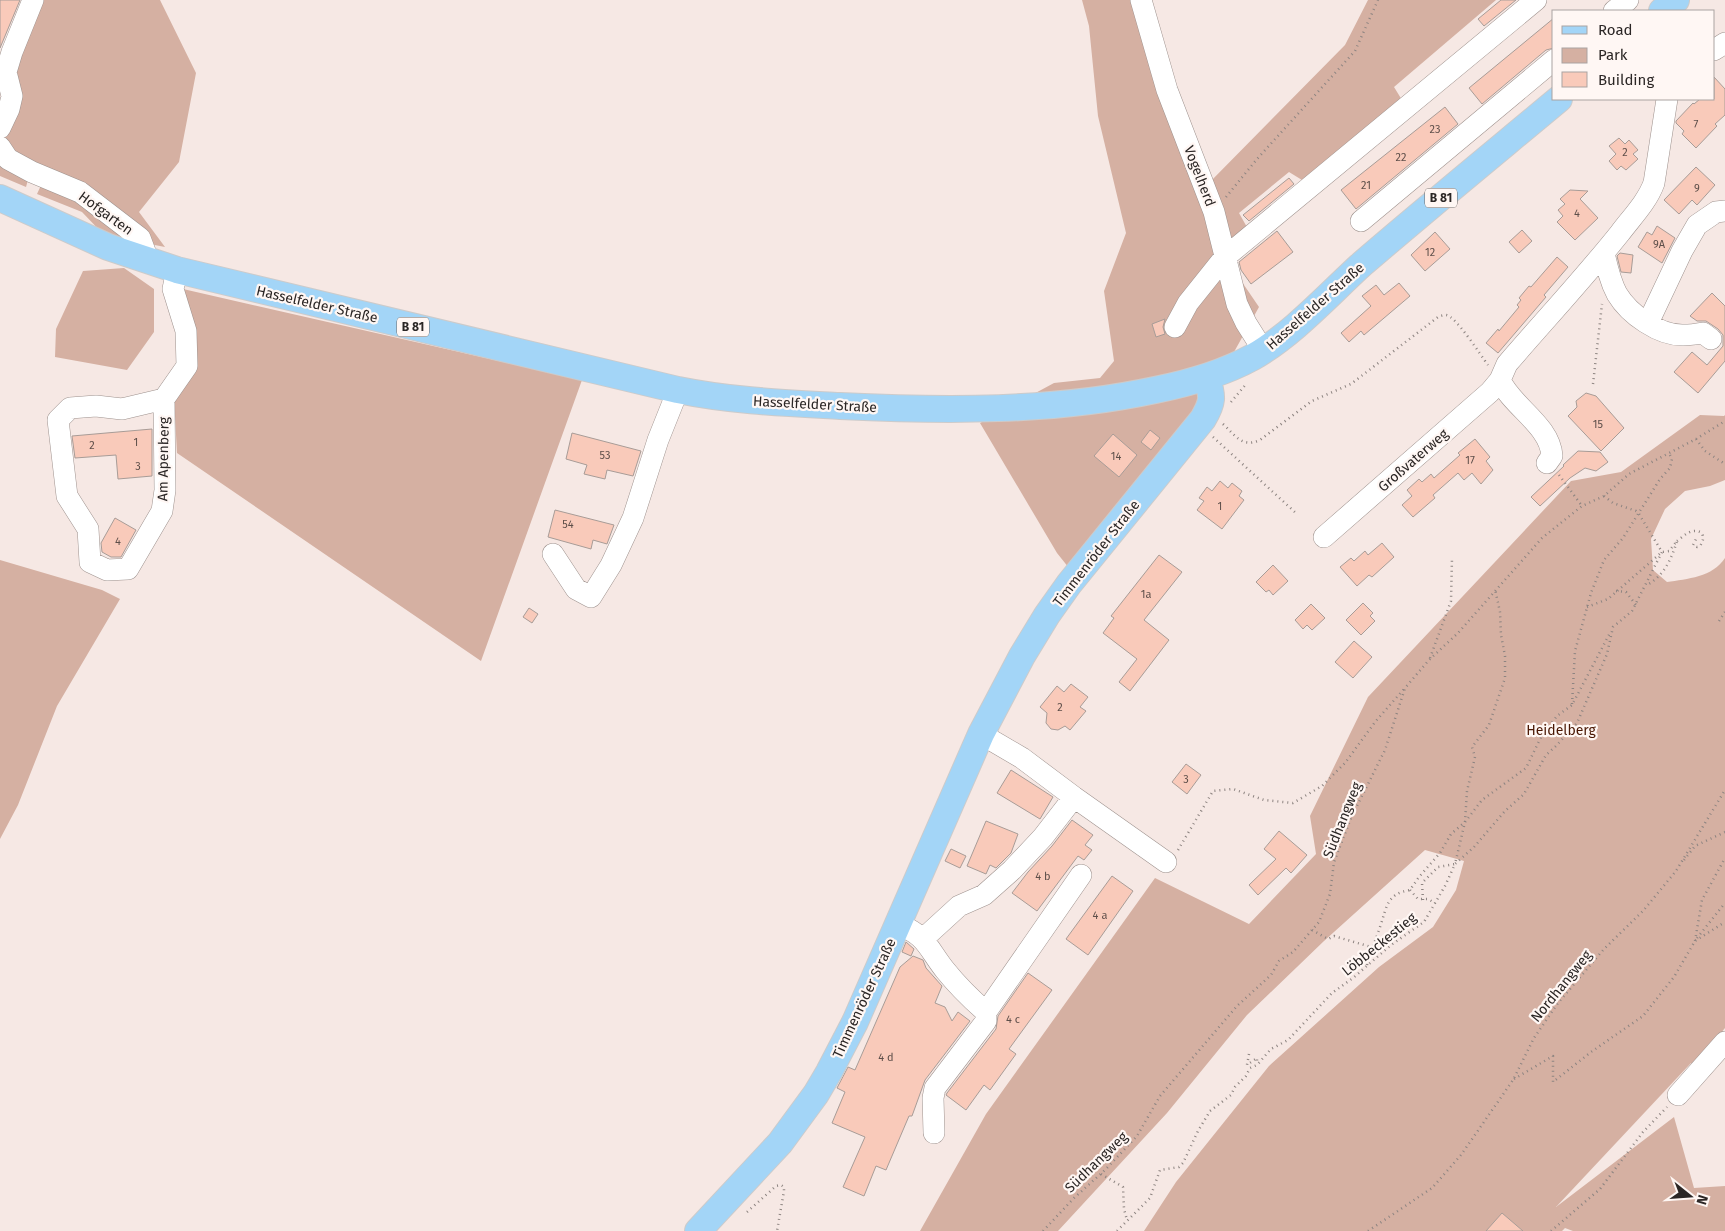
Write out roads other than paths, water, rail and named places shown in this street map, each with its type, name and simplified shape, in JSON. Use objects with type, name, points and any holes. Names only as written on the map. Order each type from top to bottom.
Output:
[{"type":"main road","points":[[1663,10],[1676,0]]},
{"type":"main road","name":"Hasselfelder Straße","points":[[0,198],[100,243],[149,262],[177,270],[678,390],[730,399],[868,407],[967,408],[1051,405],[1135,395],[1207,378],[1263,350],[1558,100]]},
{"type":"main road","name":"Timmenröder Straße","points":[[698,1231],[780,1143],[816,1094],[845,1043],[981,734],[1007,682],[1047,615],[1093,554],[1208,422],[1212,394],[1207,378]]},
{"type":"street","points":[[0,128],[9,109],[12,96],[6,72],[33,0]]},
{"type":"street","name":"Vogelherd","points":[[1141,0],[1167,90],[1214,212],[1237,304],[1246,323],[1263,350]]},
{"type":"street","points":[[1175,327],[1188,303],[1224,258],[1536,0]]},
{"type":"street","points":[[1615,10],[1628,0]]},
{"type":"street","points":[[1361,221],[1552,62]]},
{"type":"street","name":"Großvaterweg","points":[[1324,537],[1490,392],[1500,380],[1507,364],[1604,253],[1651,193],[1667,100]]},
{"type":"street","name":"Hofgarten","points":[[0,147],[8,159],[32,172],[80,192],[140,238],[149,262]]},
{"type":"street","points":[[1648,323],[1682,251],[1697,225],[1716,212],[1725,211]]},
{"type":"street","points":[[1604,253],[1610,279],[1617,294],[1630,310],[1665,332],[1682,336],[1703,333],[1711,339]]},
{"type":"street","name":"Am Apenberg","points":[[164,398],[122,409],[96,406],[70,408],[58,420],[67,496],[88,529],[90,562],[107,570],[128,569],[162,511],[165,490],[164,398],[187,366],[186,331],[173,289],[177,270]]},
{"type":"street","points":[[1500,380],[1510,398],[1548,439],[1552,456],[1548,463]]},
{"type":"street","points":[[553,554],[576,589],[591,597],[611,565],[633,518],[658,440],[678,390]]},
{"type":"street","points":[[981,734],[1022,758],[1166,862]]},
{"type":"street","points":[[924,938],[959,906],[984,895],[1012,870],[1043,837],[1074,797]]},
{"type":"street","points":[[934,1133],[933,1098],[935,1088],[986,1021],[986,1012],[1081,875]]},
{"type":"street","points":[[898,924],[924,938],[944,968],[962,990],[986,1012]]},
{"type":"street","points":[[1678,1095],[1725,1042]]},
{"type":"park label","name":"Heidelberg","points":[[1561,730]]}]
